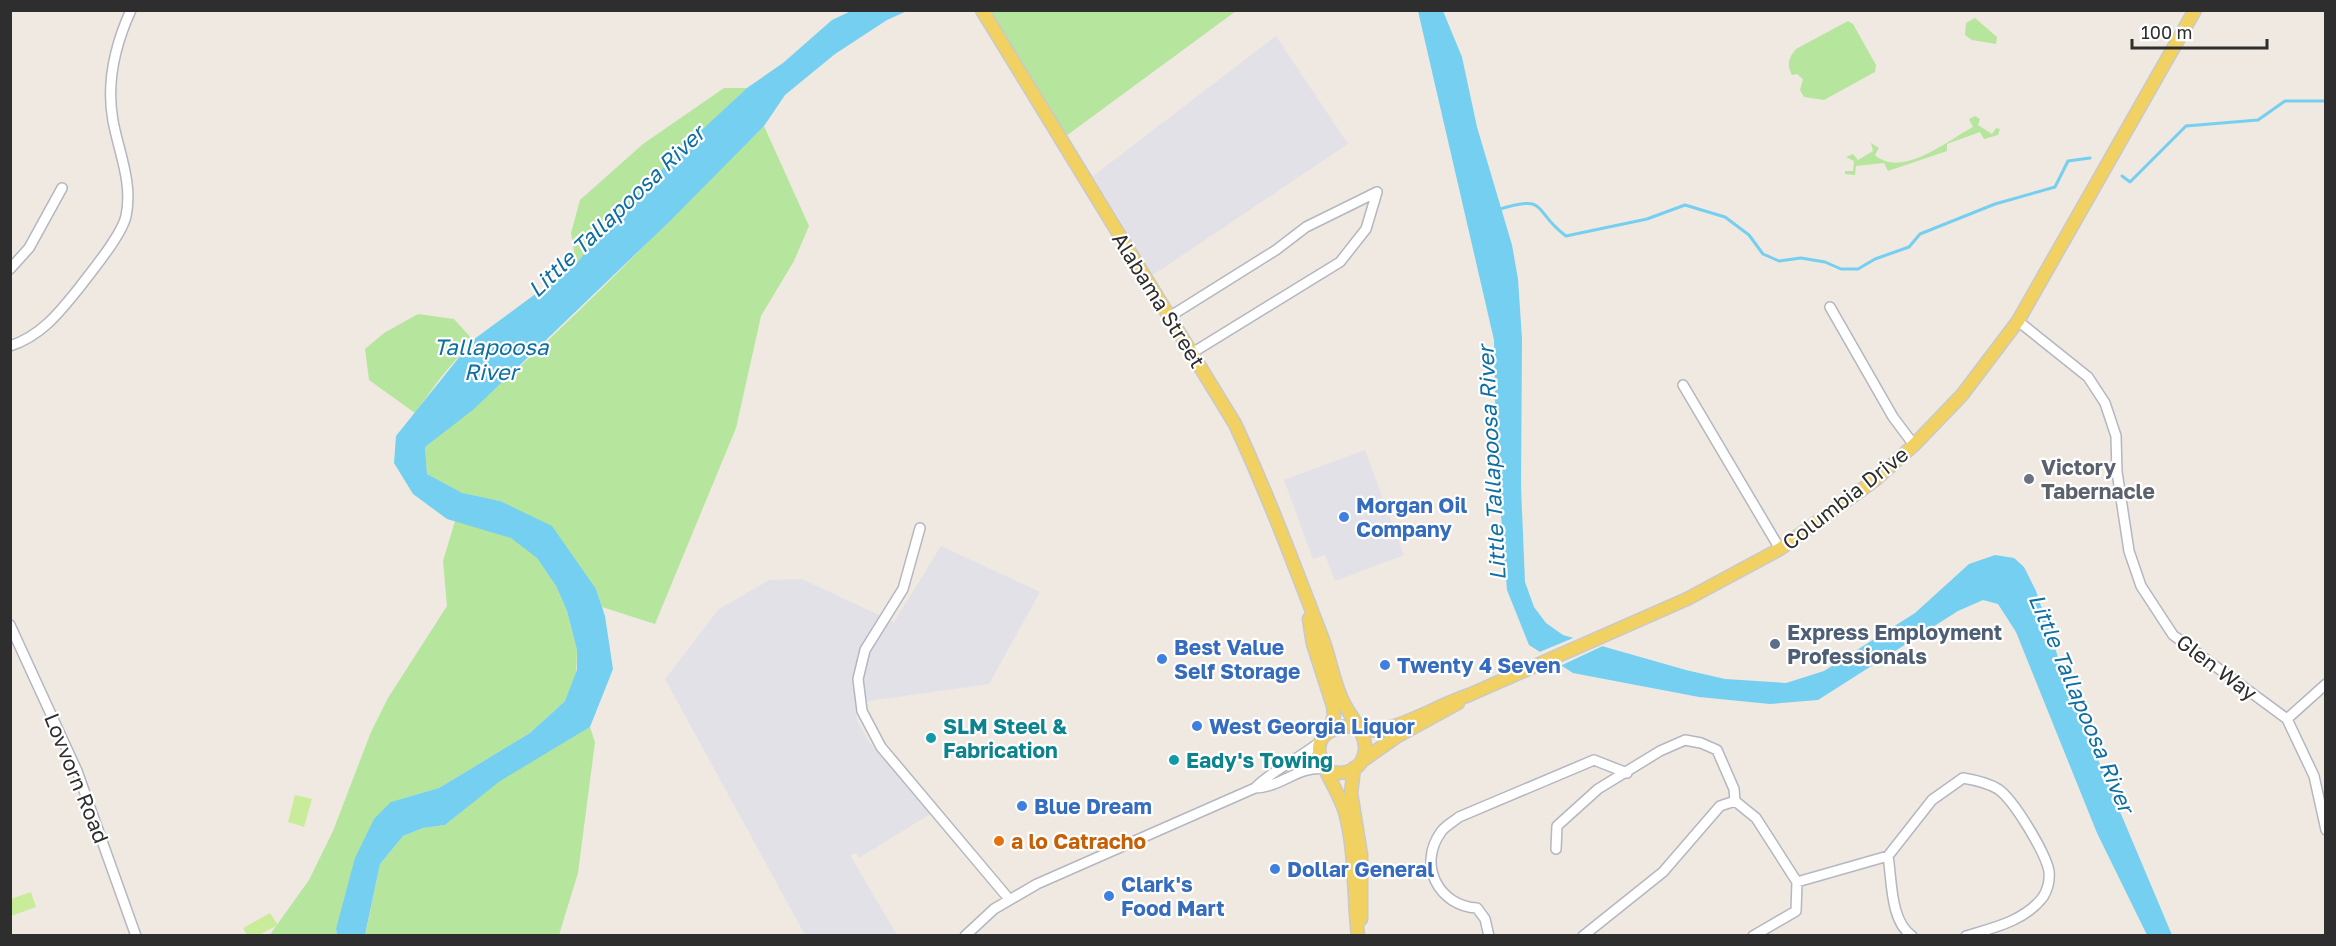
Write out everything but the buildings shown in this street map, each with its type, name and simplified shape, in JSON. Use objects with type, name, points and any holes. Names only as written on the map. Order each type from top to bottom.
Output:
[{"type":"main road","name":"Alabama Street","points":[[982,10],[1235,424],[1264,486],[1293,558],[1307,603],[1324,642],[1341,698],[1358,729]]},
{"type":"main road","name":"Columbia Drive","points":[[1358,729],[1387,730],[1719,584],[1780,549],[1875,480],[1914,445],[1962,395],[2018,321],[2195,10]]},
{"type":"main road","name":"Alabama Street","points":[[1307,603],[1313,644],[1334,715],[1325,737]]},
{"type":"main road","name":"Columbia Drive","points":[[1358,764],[1396,737],[1446,712],[1469,695]]},
{"type":"main road","points":[[1343,725],[1358,729],[1365,743],[1351,793],[1362,876],[1363,907],[1358,935],[1348,827],[1337,788],[1326,770],[1319,750],[1325,737],[1343,725]]},
{"type":"main road","points":[[1326,770],[1342,774],[1358,764]]},
{"type":"street","points":[[10,346],[41,331],[60,312],[100,261],[126,218],[127,176],[112,119],[112,68],[120,34],[131,10]]},
{"type":"street","points":[[10,269],[28,248],[62,188]]},
{"type":"street","points":[[1169,317],[1276,250],[1306,227],[1377,192],[1366,229],[1340,262],[1192,353]]},
{"type":"street","points":[[1830,308],[1893,417],[1914,445]]},
{"type":"street","name":"Glen Way","points":[[2018,321],[2088,377],[2105,403],[2116,436],[2117,472],[2129,551],[2141,586],[2174,635],[2287,719],[2314,776],[2325,830]]},
{"type":"street","points":[[1683,385],[1780,549]]},
{"type":"street","points":[[920,528],[903,589],[865,650],[858,679],[862,711],[881,747],[1010,899]]},
{"type":"street","name":"Lovvorn Road","points":[[10,625],[77,771],[136,936]]},
{"type":"street","points":[[2287,719],[2325,684]]},
{"type":"street","points":[[1255,788],[1263,780],[1292,764],[1325,737]]},
{"type":"street","points":[[1557,849],[1557,826],[1598,789],[1660,751],[1685,740],[1701,743],[1717,750],[1734,789],[1735,801],[1756,819],[1797,882],[1796,911],[1753,936]]},
{"type":"street","points":[[1489,936],[1485,919],[1477,908],[1456,904],[1444,896],[1436,885],[1431,870],[1432,856],[1441,831],[1459,817],[1594,760],[1627,773]]},
{"type":"street","points":[[965,936],[1010,899],[1074,866],[1255,788],[1276,784],[1308,768],[1326,770]]},
{"type":"street","points":[[1797,882],[1888,856],[1932,800],[1963,778],[1999,790],[2015,810],[2049,871],[2049,885],[2042,898],[2012,922],[1966,936]]},
{"type":"street","points":[[1582,936],[1663,872],[1720,806],[1735,801]]},
{"type":"street","points":[[1888,856],[1895,907],[1903,930],[1912,936]]},
{"type":"shaded area","points":[[1276,36],[1348,144],[1153,275],[1093,176]]},
{"type":"shaded area","name":"Morgan Oil Company","points":[[1365,450],[1404,555],[1335,581],[1325,555],[1313,559],[1284,480]]},
{"type":"shaded area","points":[[941,546],[1040,592],[989,684],[855,703],[857,720],[869,742],[930,814],[859,858],[856,853],[850,855],[897,935],[805,935],[665,679],[719,609],[769,580],[802,579],[894,622]]},
{"type":"green space","points":[[991,11],[1236,11],[1066,136]]},
{"type":"green space","points":[[1975,18],[1997,37],[1996,44],[1972,40],[1965,35],[1966,23]]},
{"type":"green space","points":[[1848,21],[1853,24],[1876,65],[1875,72],[1824,100],[1804,97],[1800,90],[1803,79],[1797,74],[1792,75],[1789,68],[1792,55],[1796,49]]},
{"type":"green space","points":[[724,88],[747,88],[659,173],[576,264],[571,233],[580,200],[643,144]]},
{"type":"green space","points":[[1975,116],[1980,119],[1978,125],[1992,134],[1996,128],[2000,129],[1998,135],[1984,139],[1980,132],[1947,144],[1947,151],[1888,171],[1884,163],[1856,166],[1855,175],[1845,174],[1845,171],[1853,171],[1854,161],[1846,157],[1853,154],[1858,160],[1873,151],[1871,143],[1879,148],[1875,155],[1886,161],[1898,163],[1911,160],[1925,155],[1973,127],[1969,119]]},
{"type":"green space","points":[[764,126],[809,226],[794,261],[761,316],[736,428],[655,624],[602,607],[596,589],[500,501],[462,494],[427,474],[425,447],[514,372],[557,332]]},
{"type":"green space","points":[[418,314],[454,319],[473,340],[441,377],[415,413],[369,380],[365,349],[384,333]]},
{"type":"green space","points":[[455,521],[505,535],[523,544],[537,558],[556,586],[567,611],[577,650],[576,677],[565,701],[530,733],[439,788],[392,802],[336,929],[337,935],[269,936],[309,880],[333,831],[371,732],[388,698],[447,606],[443,561]]},
{"type":"green space","points":[[590,727],[595,742],[578,873],[559,935],[365,936],[380,864],[403,836],[423,828],[445,825],[500,780]]},
{"type":"green space","points":[[295,795],[312,799],[304,827],[288,822]]},
{"type":"green space","points":[[31,892],[36,907],[11,916],[11,899]]},
{"type":"green space","points":[[270,913],[278,925],[259,935],[247,935],[243,928]]},
{"type":"water","name":"Tallapoosa River","points":[[853,10],[907,11],[887,20],[835,54],[785,95],[764,126],[669,222],[474,409],[425,447],[427,474],[462,493],[500,501],[552,526],[596,589],[605,616],[613,669],[590,727],[500,781],[445,825],[423,828],[403,836],[380,864],[365,935],[337,935],[336,929],[355,858],[374,819],[391,802],[439,788],[530,733],[565,701],[577,670],[577,650],[567,611],[556,586],[537,558],[511,538],[447,519],[413,494],[394,463],[396,436],[473,340],[576,264],[613,219],[690,141],[747,88],[783,63],[832,20]]},
{"type":"water","points":[[1418,11],[1443,11],[1462,57],[1477,127],[1512,245],[1518,279],[1522,339],[1521,487],[1525,582],[1534,607],[1546,623],[1563,635],[1686,670],[1725,679],[1786,683],[1824,671],[1915,613],[1969,564],[1995,555],[2014,558],[2024,567],[2036,591],[2070,693],[2172,935],[2147,935],[2097,833],[2016,632],[1998,604],[1983,600],[1958,611],[1818,700],[1770,704],[1699,697],[1573,673],[1529,645],[1507,590],[1496,454],[1494,340]]},
{"type":"pier","points":[[1578,636],[1607,644],[1558,667],[1537,653]]},
{"type":"waterway","points":[[2122,176],[2130,182],[2186,126],[2258,120],[2285,101],[2326,101]]},
{"type":"waterway","points":[[1500,209],[1526,203],[1533,204],[1566,236],[1647,219],[1685,205],[1725,217],[1749,235],[1763,254],[1779,261],[1801,258],[1825,262],[1841,269],[1858,269],[1875,259],[1909,247],[1920,234],[1995,204],[2055,187],[2068,161],[2090,158]]},
{"type":"place","name":"Victory Tabernacle","points":[[2029,479]]},
{"type":"place","name":"Morgan Oil Company","points":[[1344,517]]},
{"type":"place","name":"Express Employment Professionals","points":[[1775,644]]},
{"type":"place","name":"Best Value Self Storage","points":[[1162,659]]},
{"type":"place","name":"Twenty 4 Seven","points":[[1385,665]]},
{"type":"place","name":"West Georgia Liquor","points":[[1197,726]]},
{"type":"place","name":"SLM Steel & Fabrication","points":[[931,738]]},
{"type":"place","name":"Eady's Towing","points":[[1174,760]]},
{"type":"place","name":"Blue Dream","points":[[1022,806]]},
{"type":"place","name":"a lo Catracho","points":[[999,841]]},
{"type":"place","name":"Dollar General","points":[[1275,869]]},
{"type":"place","name":"Clark's Food Mart","points":[[1109,896]]},
{"type":"water label","name":"Little Tallapoosa River","points":[[616,211]]},
{"type":"water label","name":"Little Tallapoosa River","points":[[1491,463]]},
{"type":"water label","name":"Little Tallapoosa River","points":[[2082,703]]}]
